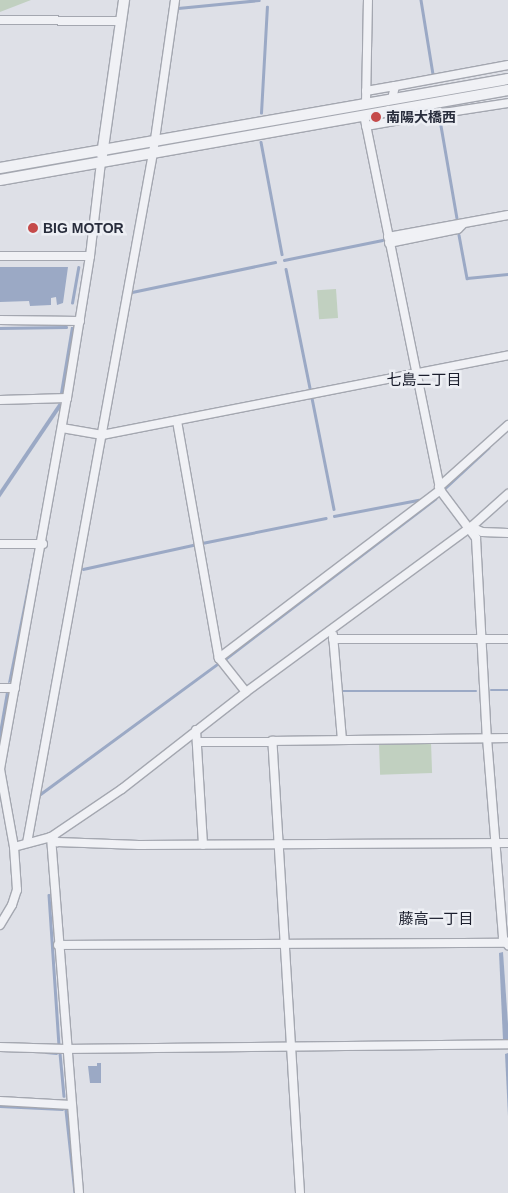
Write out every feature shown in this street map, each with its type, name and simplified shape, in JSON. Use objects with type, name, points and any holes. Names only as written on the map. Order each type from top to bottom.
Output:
[{"type":"street","points":[[0,925],[12,905],[17,890],[14,847],[0,769],[43,544],[80,321],[124,0]]},
{"type":"street","points":[[27,843],[153,153],[175,0]]},
{"type":"street","points":[[366,104],[368,0]]},
{"type":"street","points":[[0,20],[121,21]]},
{"type":"street","points":[[366,91],[508,65]]},
{"type":"street","points":[[0,168],[508,79]]},
{"type":"street","points":[[392,99],[395,86]]},
{"type":"street","points":[[0,180],[508,90]]},
{"type":"street","points":[[366,126],[508,102]]},
{"type":"street","points":[[389,110],[404,119]]},
{"type":"street","points":[[364,115],[440,489],[471,527],[476,538],[487,738],[503,938],[508,944]]},
{"type":"street","points":[[389,240],[456,223],[462,225],[508,215]]},
{"type":"street","points":[[0,256],[90,256]]},
{"type":"street","points":[[0,320],[80,321]]},
{"type":"street","points":[[62,428],[102,435],[508,355]]},
{"type":"street","points":[[0,400],[67,398]]},
{"type":"street","points":[[177,421],[219,658],[246,692]]},
{"type":"street","points":[[219,658],[440,489],[508,425]]},
{"type":"street","points":[[14,847],[51,836],[122,789],[246,692],[471,527],[508,494]]},
{"type":"street","points":[[471,527],[482,532],[508,533]]},
{"type":"street","points":[[0,544],[43,544]]},
{"type":"street","points":[[330,629],[333,639],[342,740]]},
{"type":"street","points":[[333,639],[508,639]]},
{"type":"street","points":[[0,688],[15,688]]},
{"type":"street","points":[[196,730],[203,845]]},
{"type":"street","points":[[197,742],[508,738]]},
{"type":"street","points":[[272,742],[300,1193]]},
{"type":"street","points":[[51,836],[57,842],[203,845],[508,843]]},
{"type":"street","points":[[51,836],[66,1049],[79,1193]]},
{"type":"street","points":[[58,946],[508,944]]},
{"type":"street","points":[[0,1046],[66,1049],[508,1044]]},
{"type":"street","points":[[0,1101],[71,1105]]},
{"type":"green space","points":[[0,0],[31,0],[0,12]]},
{"type":"green space","points":[[336,289],[338,318],[319,319],[317,290]]},
{"type":"green space","points":[[431,742],[432,773],[380,775],[379,744]]},
{"type":"water","points":[[0,267],[68,267],[63,303],[57,305],[56,297],[51,298],[51,305],[30,306],[29,301],[0,302]]},
{"type":"water","points":[[71,327],[74,327],[64,393],[60,393]]},
{"type":"water","points":[[59,403],[62,405],[0,498],[0,490]]},
{"type":"water","points":[[35,547],[38,549],[11,682],[8,683]]},
{"type":"water","points":[[6,692],[9,694],[0,743],[0,727]]},
{"type":"water","points":[[503,952],[508,1040],[503,1040],[499,953]]},
{"type":"water","points":[[508,1053],[508,1116],[505,1054]]},
{"type":"water","points":[[97,1063],[101,1063],[101,1083],[90,1083],[88,1066],[97,1066]]},
{"type":"waterway","points":[[178,8],[259,0]]},
{"type":"waterway","points":[[421,0],[433,74]]},
{"type":"waterway","points":[[261,113],[267,7]]},
{"type":"waterway","points":[[440,120],[457,218]]},
{"type":"waterway","points":[[261,142],[282,254]]},
{"type":"waterway","points":[[459,235],[467,278],[508,274]]},
{"type":"waterway","points":[[284,260],[382,240]]},
{"type":"waterway","points":[[132,292],[275,262]]},
{"type":"waterway","points":[[72,303],[78,268]]},
{"type":"waterway","points":[[286,269],[310,388]]},
{"type":"waterway","points":[[0,328],[66,327]]},
{"type":"waterway","points":[[312,398],[334,509]]},
{"type":"waterway","points":[[445,488],[488,448]]},
{"type":"waterway","points":[[225,659],[435,499]]},
{"type":"waterway","points":[[334,516],[418,500]]},
{"type":"waterway","points":[[202,543],[326,518]]},
{"type":"waterway","points":[[83,569],[193,545]]},
{"type":"waterway","points":[[39,795],[216,665]]},
{"type":"waterway","points":[[491,690],[508,690]]},
{"type":"waterway","points":[[341,691],[476,691]]},
{"type":"waterway","points":[[137,841],[199,841]]},
{"type":"waterway","points":[[49,895],[59,1045]]},
{"type":"waterway","points":[[46,1052],[56,1053]]},
{"type":"waterway","points":[[60,1053],[64,1096]]},
{"type":"waterway","points":[[0,1106],[62,1109]]},
{"type":"waterway","points":[[66,1110],[75,1193]]},
{"type":"place","name":"南陽大橋西","points":[[376,117]]},
{"type":"place","name":"BIG MOTOR","points":[[33,228]]},
{"type":"district","name":"七島二丁目","points":[[424,380]]},
{"type":"district","name":"藤高一丁目","points":[[436,919]]}]
